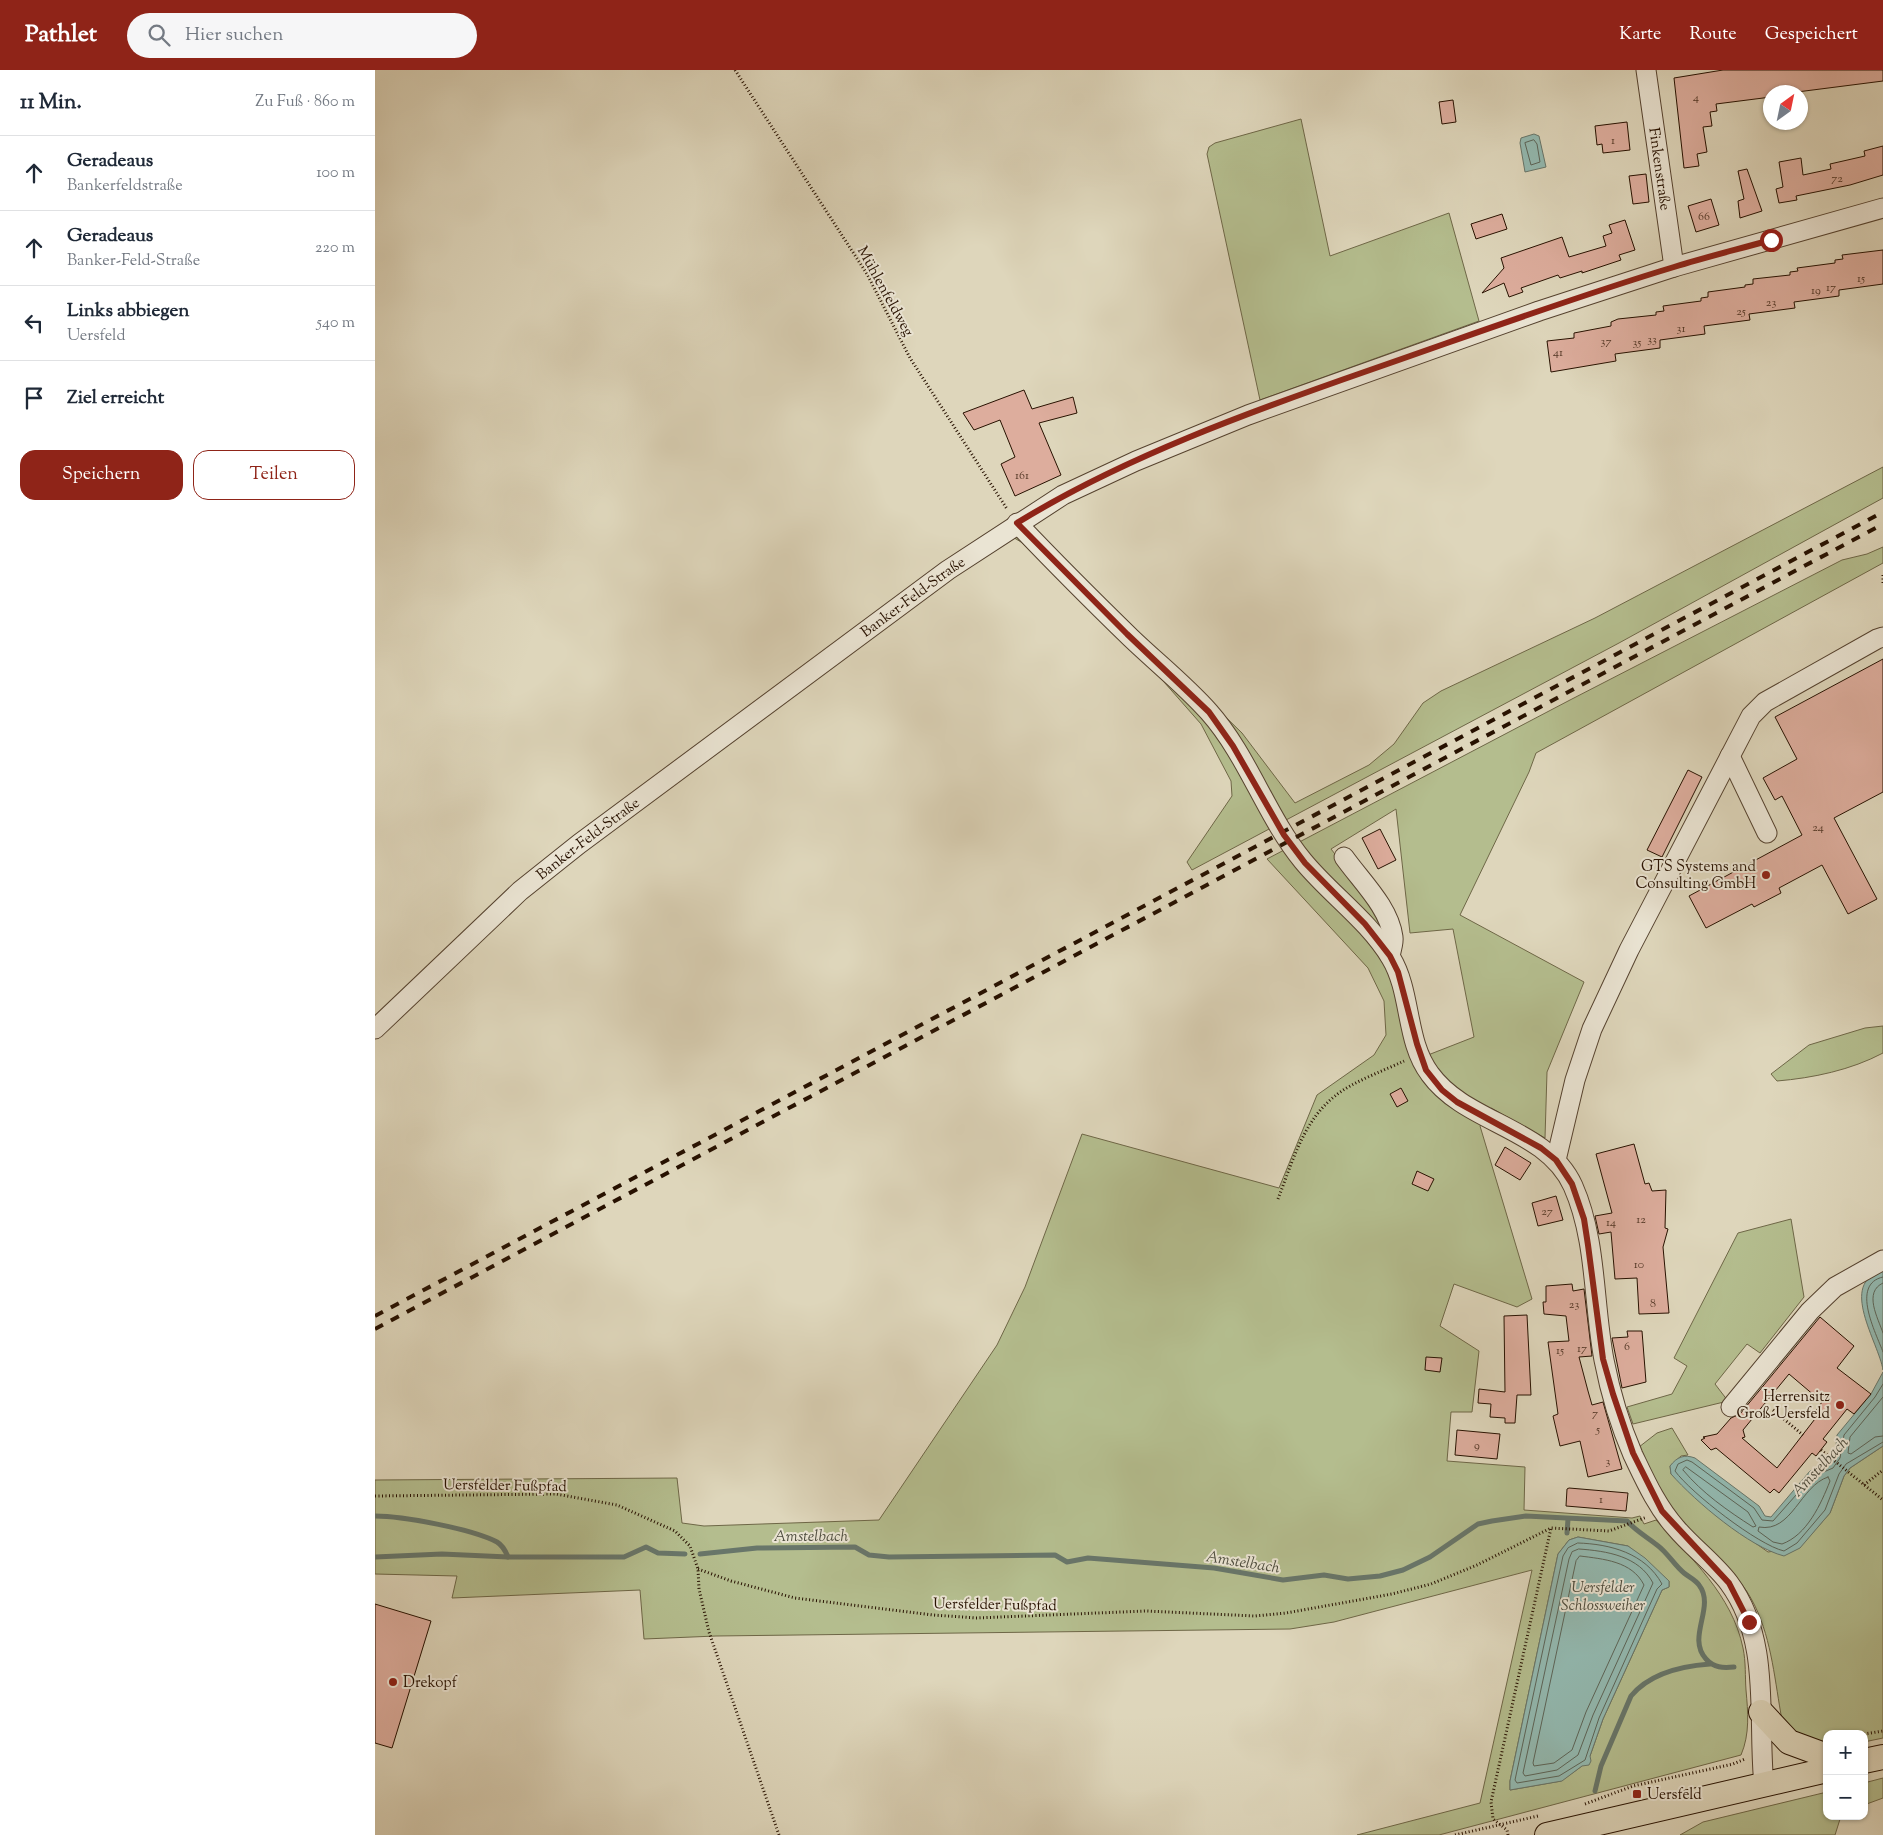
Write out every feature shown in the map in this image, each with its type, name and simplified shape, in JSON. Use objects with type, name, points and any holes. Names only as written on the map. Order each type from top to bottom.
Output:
[{"type":"main road","points":[[1761,1712],[1789,1742],[1823,1755]]},
{"type":"main road","points":[[1546,1825],[1764,1785],[1823,1771]]},
{"type":"street","name":"Finkenstraße","points":[[1646,70],[1673,267]]},
{"type":"street","name":"Banker-Feld-Straße","points":[[375,1029],[520,891],[571,850],[948,570],[1017,523],[1063,495],[1136,461],[1248,415],[1539,311],[1673,267],[1883,208]]},
{"type":"street","points":[[1017,523],[1127,634],[1209,712],[1233,746],[1284,835],[1305,863],[1365,924],[1390,956],[1398,972],[1426,1070],[1442,1090],[1457,1102],[1541,1148],[1556,1160],[1572,1184],[1584,1219],[1603,1359],[1625,1433],[1633,1453],[1662,1511],[1729,1583],[1749,1622],[1757,1654],[1761,1712],[1760,1752],[1764,1785]]},
{"type":"street","points":[[1556,1160],[1575,1080],[1592,1029],[1629,950],[1751,716],[1765,702],[1877,639],[1883,638]]},
{"type":"street","points":[[1730,756],[1767,833]]},
{"type":"street","points":[[1343,858],[1381,906],[1389,922],[1393,939],[1390,956]]},
{"type":"street","points":[[1731,1407],[1816,1305],[1835,1287],[1883,1260]]},
{"type":"path","name":"Mühlenfeldweg","points":[[735,70],[867,274],[914,366],[1017,523]]},
{"type":"path","points":[[1883,575],[1883,585]]},
{"type":"path","points":[[1278,1199],[1303,1137],[1323,1107],[1336,1095],[1420,1053]]},
{"type":"path","points":[[1773,1410],[1803,1435]]},
{"type":"path","points":[[1821,1450],[1883,1500]]},
{"type":"path","points":[[1864,1484],[1883,1470]]},
{"type":"path","name":"Uersfelder Fußpfad","points":[[375,1496],[556,1494],[617,1505],[675,1531],[691,1546],[698,1568],[731,1581],[795,1598],[933,1615],[975,1618],[1146,1611],[1255,1616],[1286,1614],[1392,1594],[1431,1584],[1477,1565],[1551,1528],[1609,1531],[1631,1525]]},
{"type":"path","points":[[1508,1835],[1507,1830],[1493,1819],[1491,1802],[1551,1528]]},
{"type":"path","points":[[698,1568],[699,1588],[709,1632],[779,1835]]},
{"type":"path","points":[[1868,1733],[1883,1731]]},
{"type":"path","points":[[1582,1805],[1633,1786],[1733,1764],[1760,1752]]},
{"type":"path","points":[[1455,1835],[1500,1824],[1546,1825]]},
{"type":"green space","points":[[1301,119],[1330,256],[1449,213],[1479,321],[1260,400],[1207,154],[1209,147],[1215,143]]},
{"type":"green space","points":[[1883,467],[1883,498],[1619,643],[1192,870],[1187,862],[1232,796],[1231,781],[1201,724],[1164,682],[1021,542],[1011,536],[1033,529],[1242,733],[1295,803],[1369,765],[1394,744],[1423,703],[1441,691],[1595,618]]},
{"type":"green space","points":[[1883,547],[1883,563],[1536,753],[1529,772],[1460,915],[1584,982],[1547,1072],[1545,1138],[1491,1108],[1480,1126],[1532,1299],[1517,1307],[1454,1284],[1440,1326],[1479,1351],[1472,1412],[1451,1412],[1447,1461],[1525,1467],[1524,1510],[1632,1518],[1640,1516],[1644,1524],[1656,1520],[1709,1578],[1730,1611],[1738,1629],[1745,1659],[1748,1715],[1746,1739],[1741,1755],[1439,1835],[1357,1835],[1480,1803],[1532,1570],[1334,1622],[1290,1629],[716,1636],[644,1639],[640,1590],[452,1598],[457,1576],[375,1574],[375,1480],[677,1478],[682,1523],[704,1526],[879,1520],[997,1345],[1025,1287],[1082,1134],[1279,1188],[1317,1095],[1374,1055],[1386,1035],[1384,1001],[1368,968],[1267,859],[1842,560],[1867,554]],"holes":[[[1396,809],[1410,933],[1453,929],[1474,1037],[1428,1055],[1373,902],[1331,849]],[[1578,1537],[1628,1546],[1669,1581],[1669,1587],[1662,1590],[1603,1719],[1590,1756],[1582,1766],[1561,1781],[1510,1790],[1510,1781],[1558,1554],[1569,1540]]]},
{"type":"green space","points":[[1883,1026],[1883,1053],[1871,1059],[1845,1069],[1804,1078],[1777,1081],[1771,1074],[1809,1045],[1865,1028]]},
{"type":"green space","points":[[1791,1219],[1804,1297],[1760,1353],[1747,1344],[1715,1384],[1728,1401],[1633,1424],[1627,1407],[1672,1394],[1687,1366],[1674,1358],[1738,1233]]},
{"type":"green space","points":[[1672,1428],[1688,1455],[1681,1456],[1670,1466],[1671,1474],[1724,1521],[1768,1552],[1800,1547],[1830,1513],[1844,1476],[1850,1468],[1883,1446],[1883,1738],[1868,1741],[1868,1730],[1823,1730],[1823,1743],[1820,1743],[1803,1736],[1782,1720],[1765,1633],[1761,1619],[1747,1591],[1725,1564],[1688,1528],[1666,1502],[1654,1482],[1639,1447],[1657,1433]]},
{"type":"green space","points":[[1883,1778],[1883,1798],[1868,1804],[1868,1782]]},
{"type":"green space","points":[[1823,1793],[1823,1820],[1840,1820],[1835,1835],[1680,1835],[1703,1822]]},
{"type":"water","points":[[1534,134],[1539,136],[1546,167],[1525,172],[1520,143],[1521,138]]},
{"type":"water","points":[[1883,1271],[1883,1370],[1864,1314],[1862,1300],[1863,1287],[1870,1277]]},
{"type":"water","points":[[1883,1372],[1883,1446],[1850,1468],[1844,1476],[1830,1513],[1800,1548],[1784,1556],[1770,1551],[1739,1533],[1694,1497],[1671,1474],[1670,1466],[1678,1458],[1687,1456],[1695,1458],[1759,1506],[1765,1516],[1771,1517],[1810,1471],[1829,1465],[1835,1456],[1837,1435],[1871,1394]]},
{"type":"water","name":"Uersfelder Schlossweiher","points":[[1578,1537],[1628,1546],[1645,1558],[1669,1581],[1669,1587],[1662,1590],[1603,1719],[1590,1756],[1591,1761],[1589,1765],[1582,1766],[1562,1781],[1510,1790],[1510,1781],[1558,1554],[1569,1540]]},
{"type":"building","points":[[1723,70],[1883,70],[1883,81],[1808,91],[1808,85],[1763,85],[1763,98],[1716,104],[1717,111],[1710,112],[1712,126],[1703,127],[1707,152],[1697,154],[1699,166],[1684,168],[1674,78]]},
{"type":"building","points":[[1453,100],[1456,122],[1442,124],[1439,102]]},
{"type":"building","points":[[1627,122],[1630,150],[1603,153],[1602,144],[1597,145],[1595,126]]},
{"type":"building","points":[[1883,146],[1883,175],[1850,185],[1796,196],[1797,200],[1779,203],[1776,189],[1783,187],[1779,162],[1801,158],[1803,175],[1831,169],[1830,164],[1865,156],[1864,151]]},
{"type":"building","points":[[1747,169],[1762,211],[1740,218],[1738,201],[1744,199],[1738,171]]},
{"type":"building","points":[[1646,174],[1649,202],[1633,204],[1629,176]]},
{"type":"building","points":[[1711,199],[1719,225],[1696,232],[1688,206]]},
{"type":"building","points":[[1502,214],[1507,229],[1476,239],[1471,224]]},
{"type":"building","points":[[1625,220],[1635,250],[1619,255],[1621,260],[1582,273],[1582,271],[1560,278],[1558,275],[1521,288],[1523,292],[1509,297],[1504,283],[1482,293],[1504,268],[1501,258],[1562,237],[1569,257],[1606,246],[1603,236],[1612,233],[1609,225]]},
{"type":"building","points":[[1883,250],[1883,284],[1839,290],[1839,296],[1794,302],[1795,308],[1749,314],[1750,320],[1704,326],[1705,334],[1660,340],[1660,348],[1615,354],[1616,361],[1551,372],[1547,341],[1574,338],[1574,333],[1611,326],[1611,322],[1618,319],[1656,315],[1656,312],[1664,311],[1663,306],[1701,301],[1701,298],[1708,297],[1708,292],[1745,287],[1745,285],[1753,284],[1753,279],[1790,275],[1790,272],[1798,271],[1797,268],[1835,263],[1835,260],[1843,259],[1842,255]]},
{"type":"building","points":[[1024,390],[1032,409],[1073,397],[1077,413],[1039,423],[1061,475],[1015,496],[1001,464],[1015,457],[1000,420],[974,430],[963,413]]},
{"type":"building","points":[[1883,659],[1883,792],[1834,818],[1877,899],[1848,914],[1822,865],[1779,888],[1781,893],[1754,907],[1752,904],[1706,928],[1689,896],[1802,835],[1782,796],[1775,800],[1763,778],[1797,759],[1775,717]]},
{"type":"building","points":[[1688,770],[1702,777],[1662,857],[1647,850]]},
{"type":"building","points":[[1380,829],[1396,860],[1378,869],[1362,838]]},
{"type":"building","points":[[1401,1088],[1408,1101],[1397,1107],[1390,1094]]},
{"type":"building","points":[[1634,1144],[1645,1184],[1649,1183],[1652,1191],[1666,1190],[1665,1228],[1668,1229],[1663,1247],[1669,1313],[1639,1314],[1637,1278],[1615,1279],[1611,1232],[1599,1234],[1595,1216],[1612,1213],[1596,1154]]},
{"type":"building","points":[[1505,1147],[1531,1163],[1520,1180],[1495,1165]]},
{"type":"building","points":[[1417,1171],[1434,1179],[1428,1191],[1412,1184]]},
{"type":"building","points":[[1556,1196],[1563,1220],[1538,1226],[1532,1203]]},
{"type":"building","points":[[1572,1284],[1573,1291],[1584,1289],[1592,1356],[1579,1357],[1588,1391],[1592,1405],[1603,1402],[1622,1469],[1588,1477],[1580,1441],[1560,1446],[1553,1416],[1558,1414],[1548,1342],[1569,1341],[1566,1316],[1544,1314],[1543,1302],[1546,1302],[1546,1286]]},
{"type":"building","points":[[1527,1315],[1531,1395],[1517,1395],[1515,1423],[1505,1423],[1505,1418],[1490,1417],[1491,1404],[1478,1403],[1479,1389],[1505,1392],[1504,1316]]},
{"type":"building","name":"Herrensitz Groß-Uersfeld","points":[[1820,1317],[1854,1346],[1837,1368],[1871,1394],[1854,1414],[1847,1409],[1823,1439],[1827,1442],[1816,1456],[1812,1453],[1779,1493],[1774,1489],[1770,1493],[1716,1448],[1711,1450],[1701,1440],[1705,1438],[1703,1437],[1717,1434],[1731,1418],[1740,1414]],"holes":[[[1789,1374],[1822,1402],[1815,1412],[1818,1415],[1777,1468],[1742,1438],[1745,1437],[1743,1430]]]},
{"type":"building","points":[[1627,1331],[1642,1331],[1646,1382],[1622,1388],[1612,1338],[1628,1337]]},
{"type":"building","points":[[1426,1357],[1442,1358],[1440,1372],[1425,1370]]},
{"type":"building","points":[[1457,1430],[1500,1434],[1497,1459],[1455,1455]]},
{"type":"building","points":[[1567,1489],[1628,1493],[1626,1511],[1566,1506]]},
{"type":"building","name":"Drekopf","points":[[375,1604],[431,1621],[392,1748],[375,1743]]},
{"type":"waterway","points":[[375,1516],[419,1521],[471,1532],[497,1542],[504,1549],[508,1557]]},
{"type":"waterway","name":"Amstelbach","points":[[700,1554],[757,1548],[855,1547],[869,1555],[889,1557],[1055,1555],[1067,1562],[1088,1558],[1214,1568],[1283,1580],[1324,1575],[1348,1579],[1380,1576],[1403,1570],[1430,1557],[1478,1524],[1492,1521],[1526,1516],[1627,1521],[1661,1548],[1680,1570],[1698,1583],[1703,1594],[1704,1603],[1699,1632],[1701,1650],[1706,1659],[1715,1666],[1734,1667]]},
{"type":"waterway","points":[[1567,1533],[1568,1519]]},
{"type":"waterway","name":"Amstelbach","points":[[375,1557],[442,1554],[508,1557],[624,1557],[646,1547],[658,1553],[685,1554]]},
{"type":"waterway","points":[[1595,1791],[1601,1766],[1631,1696],[1657,1676],[1678,1669],[1710,1664]]},
{"type":"railway","points":[[375,1316],[1883,512]]},
{"type":"railway","points":[[375,1329],[1883,524]]},
{"type":"place","name":"GTS Systems and Consulting GmbH","points":[[1766,875]]},
{"type":"place","name":"Herrensitz Groß-Uersfeld","points":[[1840,1405]]},
{"type":"place","name":"Drekopf","points":[[393,1682]]},
{"type":"place","name":"Uersfeld","points":[[1637,1794]]},
{"type":"route","points":[[1749,1622],[1729,1583],[1678,1531],[1662,1511],[1633,1453],[1625,1433],[1603,1359],[1584,1219],[1572,1184],[1556,1160],[1541,1148],[1457,1102],[1442,1090],[1426,1070],[1408,1013],[1398,972],[1390,956],[1365,924],[1305,863],[1284,835],[1233,746],[1209,712],[1076,584],[1017,523],[1063,495],[1136,461],[1327,385],[1539,311],[1673,267],[1771,240]]}]
